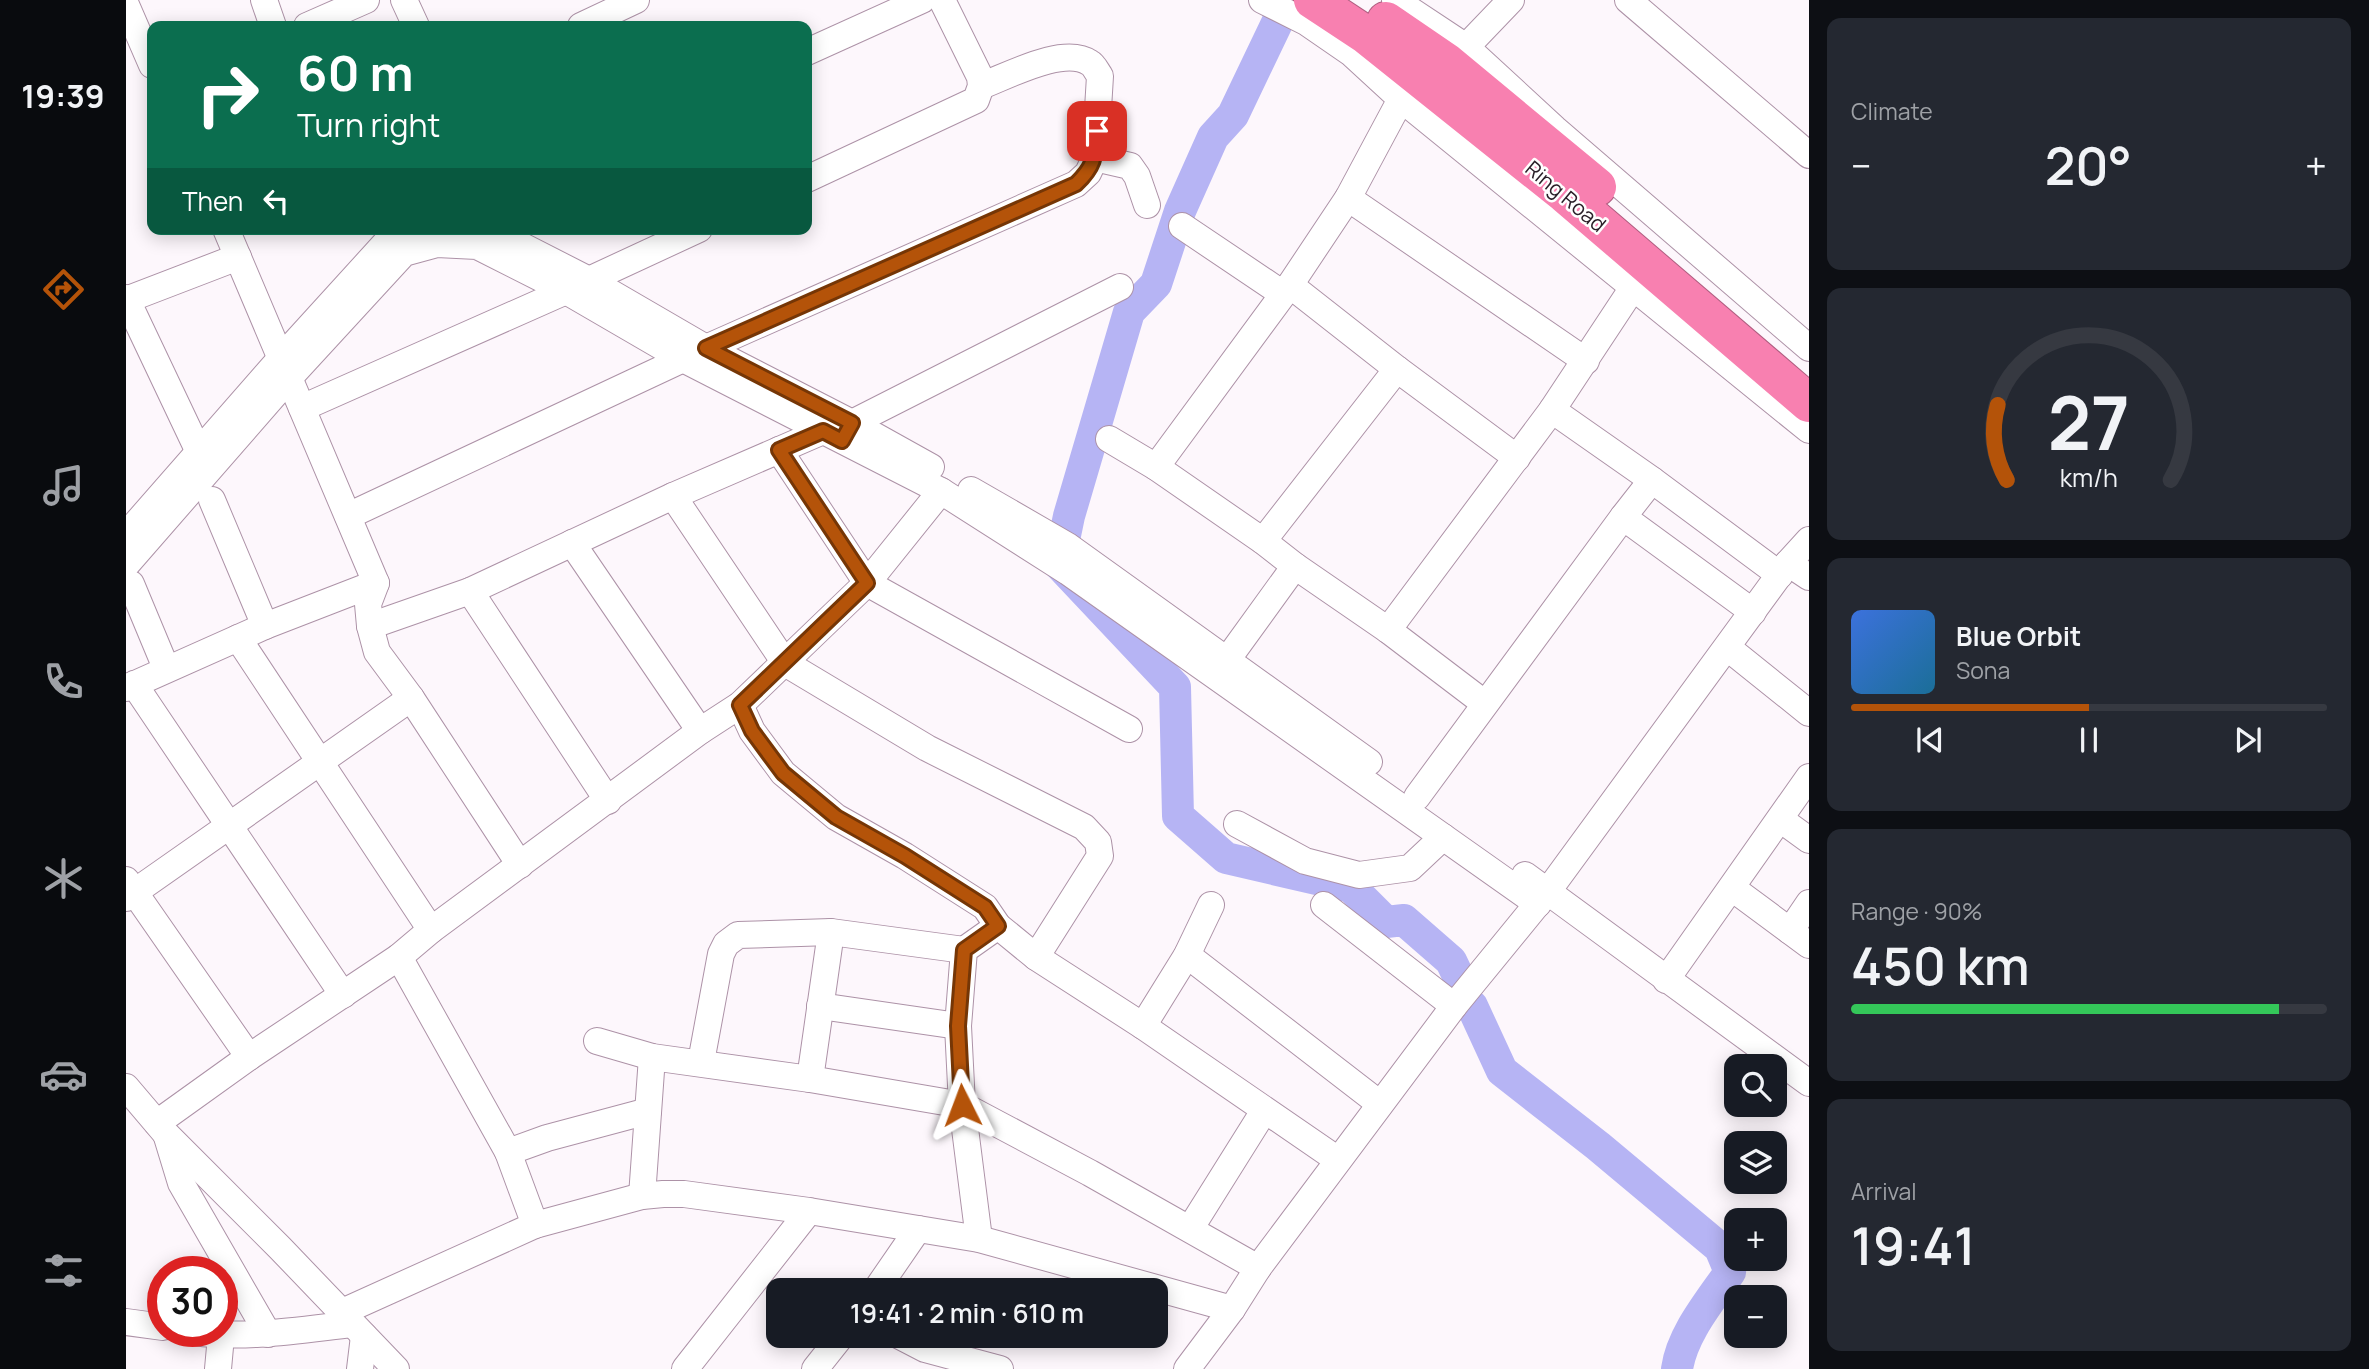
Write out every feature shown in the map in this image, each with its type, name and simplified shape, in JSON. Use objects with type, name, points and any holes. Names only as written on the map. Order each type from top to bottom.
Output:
[{"type":"highway","name":"Ring Road","points":[[1354,0],[1446,62],[1579,171],[1809,368]]},
{"type":"highway","name":"Ring Road","points":[[1310,11],[1366,34],[1564,194],[1809,403]]},
{"type":"street","points":[[264,0],[271,21]]},
{"type":"street","points":[[318,21],[366,0]]},
{"type":"street","points":[[404,0],[414,21]]},
{"type":"street","points":[[591,21],[636,0]]},
{"type":"street","points":[[812,50],[922,0]]},
{"type":"street","points":[[812,177],[976,100],[981,86],[980,77],[942,0]]},
{"type":"street","points":[[1262,0],[1310,11],[1351,54],[1401,99],[1809,430]]},
{"type":"street","points":[[1395,0],[1466,47],[1555,129],[1809,348]]},
{"type":"street","points":[[1466,47],[1511,0]]},
{"type":"street","points":[[1628,0],[1809,155]]},
{"type":"street","points":[[126,5],[141,55]]},
{"type":"street","points":[[348,516],[695,353],[1076,184],[1088,173],[1095,159],[1100,76],[1091,63],[1073,57],[1058,57],[981,86]]},
{"type":"street","points":[[1156,467],[1287,289],[1348,198],[1401,99]]},
{"type":"street","points":[[1095,159],[1130,166],[1137,176],[1147,205]]},
{"type":"street","points":[[1348,198],[1586,361]]},
{"type":"street","points":[[1182,226],[1287,289],[1517,458]]},
{"type":"street","points":[[228,235],[376,583],[368,604],[377,652],[411,698],[520,865]]},
{"type":"street","points":[[166,668],[128,574],[285,368],[395,235]]},
{"type":"street","points":[[498,235],[577,286],[1058,553],[1227,660],[1417,797],[1543,898]]},
{"type":"street","points":[[302,408],[686,235]]},
{"type":"street","points":[[126,535],[199,452],[404,253],[437,243],[477,246],[577,286]]},
{"type":"street","points":[[199,452],[126,299],[237,257]]},
{"type":"street","points":[[1388,630],[1552,410],[1633,286]]},
{"type":"street","points":[[370,626],[470,591],[673,496],[779,450],[839,432],[1120,287]]},
{"type":"street","points":[[1263,541],[1397,369]]},
{"type":"street","points":[[1552,410],[1792,572]]},
{"type":"street","points":[[839,432],[941,491],[1058,553],[1443,837],[1543,898],[1666,980],[1809,1083]]},
{"type":"street","points":[[1109,439],[1156,467],[1263,541],[1388,630],[1484,703]]},
{"type":"street","points":[[779,450],[867,583],[1129,729]]},
{"type":"street","points":[[1417,797],[1484,703],[1652,480]]},
{"type":"street","points":[[161,1128],[249,1057],[399,957],[431,930],[700,731],[740,705],[867,583],[941,491]]},
{"type":"street","points":[[673,496],[785,663],[927,748],[1084,827],[1098,842],[1100,856],[1036,957]]},
{"type":"street","points":[[212,500],[265,626]]},
{"type":"street","points":[[1623,517],[1753,612]]},
{"type":"street","points":[[1186,1369],[1338,1160],[1454,1006],[1543,898],[1753,612],[1792,572],[1809,540]]},
{"type":"street","points":[[572,543],[700,731]]},
{"type":"street","points":[[1227,660],[1295,566]]},
{"type":"street","points":[[343,995],[130,686],[265,626],[376,583]]},
{"type":"street","points":[[470,591],[608,801]]},
{"type":"street","points":[[238,638],[431,930]]},
{"type":"street","points":[[1728,648],[1809,713]]},
{"type":"street","points":[[249,1057],[129,890],[228,826],[411,698]]},
{"type":"street","points":[[740,705],[752,731],[783,773],[836,817],[905,856],[985,907],[998,926],[1036,957],[1143,1026],[1338,1160]]},
{"type":"street","points":[[1666,980],[1809,777]]},
{"type":"street","points":[[1780,820],[1809,839]]},
{"type":"street","points":[[1237,824],[1305,861],[1359,875],[1410,869],[1443,837]]},
{"type":"street","points":[[1732,888],[1799,938],[1809,903]]},
{"type":"street","points":[[1143,1026],[1187,955],[1211,905]]},
{"type":"street","points":[[1324,905],[1454,1006]]},
{"type":"street","points":[[701,1062],[721,954],[726,944],[738,935],[831,932],[964,950],[998,926]]},
{"type":"street","points":[[810,1079],[831,932]]},
{"type":"street","points":[[964,950],[958,1026],[962,1105],[979,1239]]},
{"type":"street","points":[[1187,955],[1380,1104]]},
{"type":"street","points":[[399,957],[508,1152],[535,1225]]},
{"type":"street","points":[[820,1006],[958,1026]]},
{"type":"street","points":[[597,1041],[652,1057],[701,1062],[962,1105],[1258,1268]]},
{"type":"street","points":[[642,1196],[652,1057]]},
{"type":"street","points":[[126,1087],[161,1128],[396,1369]]},
{"type":"street","points":[[508,1152],[547,1138],[648,1111]]},
{"type":"street","points":[[1190,1229],[1264,1111]]},
{"type":"street","points":[[161,1128],[181,1183],[268,1334]]},
{"type":"street","points":[[238,1335],[352,1324],[535,1225],[642,1196],[684,1194],[979,1239],[1232,1309]]},
{"type":"street","points":[[685,1369],[809,1211]]},
{"type":"street","points":[[884,1278],[918,1229]]},
{"type":"street","points":[[126,1322],[147,1325]]},
{"type":"street","points":[[352,1324],[360,1369]]},
{"type":"street","points":[[218,1369],[221,1347]]},
{"type":"street","points":[[815,1369],[832,1348]]},
{"type":"street","points":[[923,1348],[943,1362],[1000,1369]]},
{"type":"waterway","points":[[1288,0],[1233,115],[1213,137],[1180,211],[1156,284],[1129,312],[1069,516],[1059,564],[1175,687],[1178,816],[1226,858],[1351,887],[1386,922],[1404,920],[1451,961],[1461,982]]},
{"type":"waterway","points":[[1472,1006],[1502,1071],[1598,1146],[1720,1248],[1730,1272],[1691,1331],[1677,1369]]},
{"type":"route","points":[[962,1105],[958,1026],[964,950],[998,926],[985,907],[905,856],[836,817],[783,773],[752,731],[740,705],[867,583],[779,450],[823,431],[842,441],[852,423],[706,348],[1076,184],[1088,173],[1095,159],[1097,131]]}]
